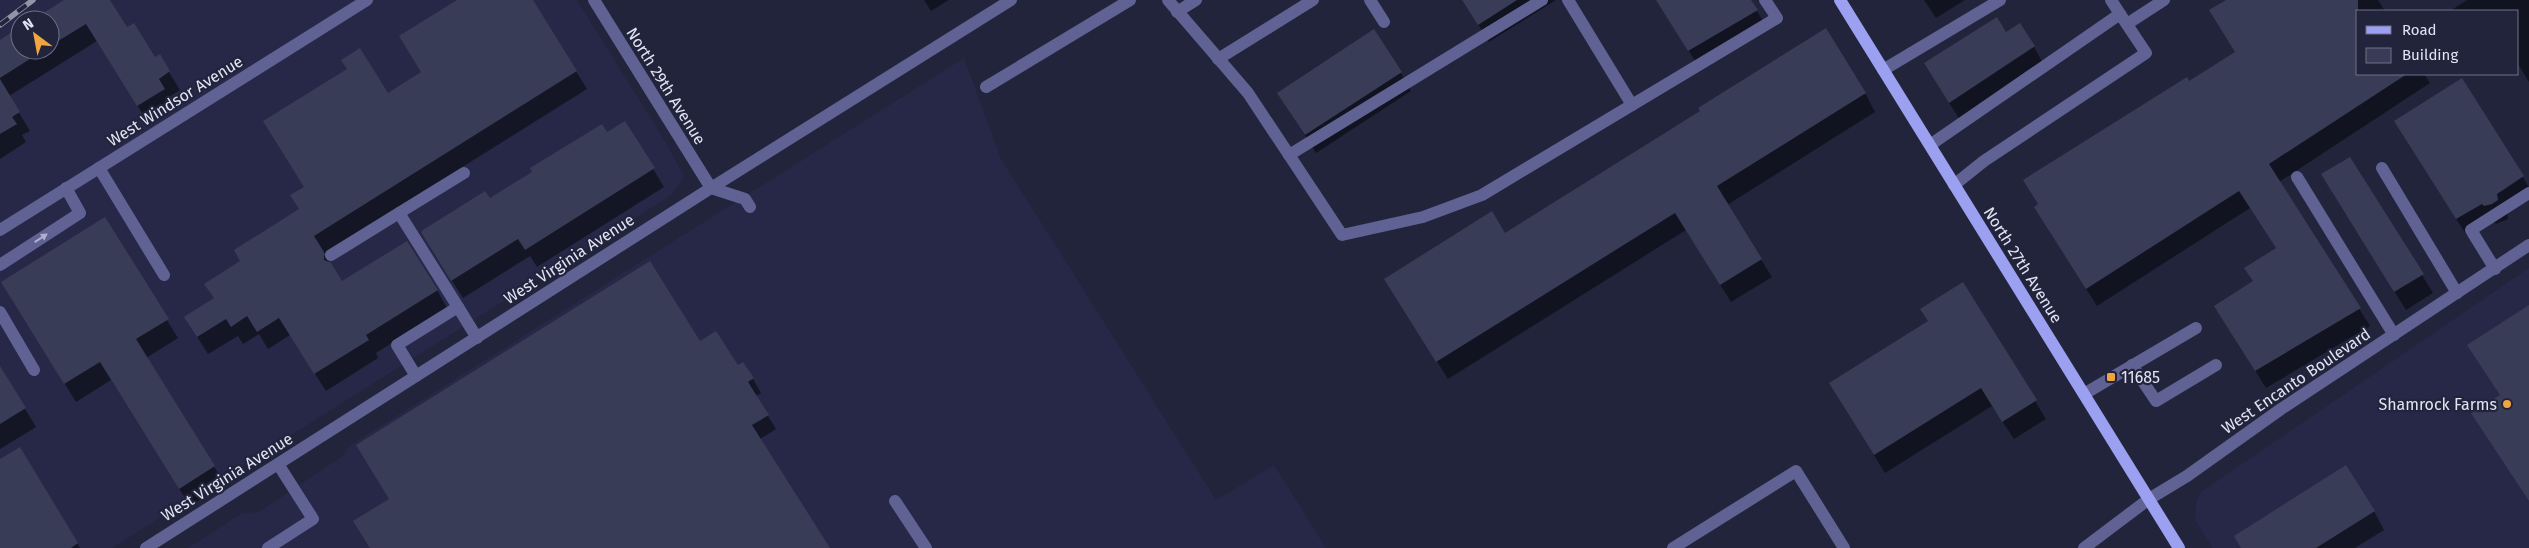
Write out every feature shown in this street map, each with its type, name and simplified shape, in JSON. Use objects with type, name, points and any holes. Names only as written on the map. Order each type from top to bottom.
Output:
[{"type":"main road","name":"North 27th Avenue","points":[[1840,0],[2179,548]]},
{"type":"street","name":"West Windsor Avenue","points":[[0,230],[367,0]]},
{"type":"street","name":"North 29th Avenue","points":[[594,0],[710,188]]},
{"type":"street","name":"West Virginia Avenue","points":[[146,548],[710,188],[1011,0]]},
{"type":"street","points":[[986,86],[1130,0]]},
{"type":"street","points":[[1168,0],[1248,93],[1342,235],[1423,217],[1482,195],[1777,18],[1766,0]]},
{"type":"street","points":[[1177,12],[1196,0]]},
{"type":"street","points":[[1218,59],[1313,0]]},
{"type":"street","points":[[1370,0],[1384,22]]},
{"type":"street","points":[[1289,155],[1542,0]]},
{"type":"street","points":[[1568,0],[1632,105]]},
{"type":"street","points":[[1883,70],[2000,0]]},
{"type":"street","points":[[1954,185],[1984,161],[2146,53],[2111,0]]},
{"type":"street","points":[[1930,145],[2124,19],[2164,0]]},
{"type":"street","points":[[99,168],[164,275]]},
{"type":"street","points":[[2382,168],[2458,293]]},
{"type":"street","points":[[331,255],[464,173]]},
{"type":"street","points":[[2297,177],[2394,335]]},
{"type":"street","points":[[0,265],[80,213],[66,188]]},
{"type":"street","points":[[710,188],[745,199],[750,208]]},
{"type":"street","points":[[2495,268],[2471,230],[2529,193]]},
{"type":"street","points":[[400,213],[477,338]]},
{"type":"street","name":"West Encanto Boulevard","points":[[2084,548],[2149,499],[2187,476],[2281,408],[2529,245]]},
{"type":"street","points":[[416,376],[397,344],[458,307]]},
{"type":"street","points":[[0,312],[34,370]]},
{"type":"street","points":[[2084,394],[2196,328]]},
{"type":"street","points":[[2132,365],[2156,401],[2216,365]]},
{"type":"street","points":[[268,548],[313,519],[278,464]]},
{"type":"street","points":[[1673,548],[1796,471],[1844,548]]},
{"type":"street","points":[[895,501],[926,548]]},
{"type":"shaded area","points":[[0,0],[577,0],[665,141],[684,176],[670,196],[112,548],[0,548]]},
{"type":"shaded area","points":[[964,58],[1001,159],[1216,500],[1274,465],[1326,548],[188,548],[241,514],[259,512],[344,455],[349,446]]},
{"type":"shaded area","points":[[2529,268],[2529,548],[2213,548],[2195,520],[2196,503],[2201,492]]},
{"type":"building","points":[[64,0],[110,0],[127,27],[134,23],[155,57],[160,54],[170,71],[159,79],[165,89],[137,106],[86,24],[60,40],[60,10],[48,10]]},
{"type":"building","points":[[457,0],[533,0],[577,71],[314,236],[324,252],[324,260],[331,263],[342,281],[407,241],[438,290],[366,335],[369,340],[314,374],[279,318],[257,332],[247,316],[231,327],[226,319],[197,337],[184,317],[214,298],[204,284],[240,261],[234,250],[299,209],[290,195],[304,187],[263,121],[347,69],[341,60],[360,48],[388,93],[421,72],[399,36]]},
{"type":"building","points":[[1462,0],[1517,0],[1478,25]]},
{"type":"building","points":[[1656,0],[1751,0],[1758,10],[1688,51]]},
{"type":"building","points":[[2226,0],[2358,0],[2358,10],[2356,10],[2356,75],[2405,75],[2269,164],[2361,308],[2255,371],[2214,306],[2253,281],[2244,268],[2276,248],[2239,191],[2086,289],[2034,207],[2038,204],[2023,180],[2187,77],[2189,81],[2235,52],[2209,10]]},
{"type":"building","points":[[1997,17],[2006,32],[2020,23],[2035,46],[1949,103],[1924,63]]},
{"type":"building","points":[[1826,28],[1866,93],[1717,186],[1762,259],[1720,285],[1675,213],[1436,362],[1384,279],[1492,211],[1505,233],[1700,111],[1698,108]]},
{"type":"building","points":[[1374,29],[1402,72],[1305,135],[1277,93]]},
{"type":"building","points":[[10,34],[10,60],[28,60],[0,78],[0,40]]},
{"type":"building","points":[[2462,78],[2524,176],[2497,194],[2498,200],[2492,204],[2484,206],[2482,204],[2456,219],[2394,121]]},
{"type":"building","points":[[0,79],[20,112],[12,117],[17,124],[0,134]]},
{"type":"building","points":[[625,121],[655,168],[525,250],[518,239],[451,281],[421,232],[423,230],[485,191],[490,198],[532,172],[530,168],[602,124],[607,132]]},
{"type":"building","points":[[2350,157],[2424,274],[2394,292],[2321,174]]},
{"type":"building","points":[[105,217],[169,319],[136,339],[215,466],[179,489],[100,362],[64,384],[1,282]]},
{"type":"building","points":[[650,261],[700,341],[716,331],[738,365],[743,362],[754,378],[748,382],[769,415],[752,425],[830,548],[370,548],[353,521],[389,499],[356,445]]},
{"type":"building","points":[[1963,282],[2037,400],[2002,422],[1981,388],[1874,455],[1829,383],[1928,321],[1920,309]]},
{"type":"building","name":"Shamrock Farms","points":[[2529,305],[2529,501],[2471,413],[2500,395],[2467,345]]},
{"type":"building","points":[[0,366],[26,408],[0,424]]},
{"type":"building","points":[[20,447],[78,543],[71,548],[0,548],[0,459]]},
{"type":"building","points":[[2346,465],[2375,511],[2316,548],[2241,548],[2234,536]]},
{"type":"railway","points":[[0,25],[33,0]]},
{"type":"place","name":"11685","points":[[2111,377]]},
{"type":"place","name":"Shamrock Farms","points":[[2507,404]]}]
